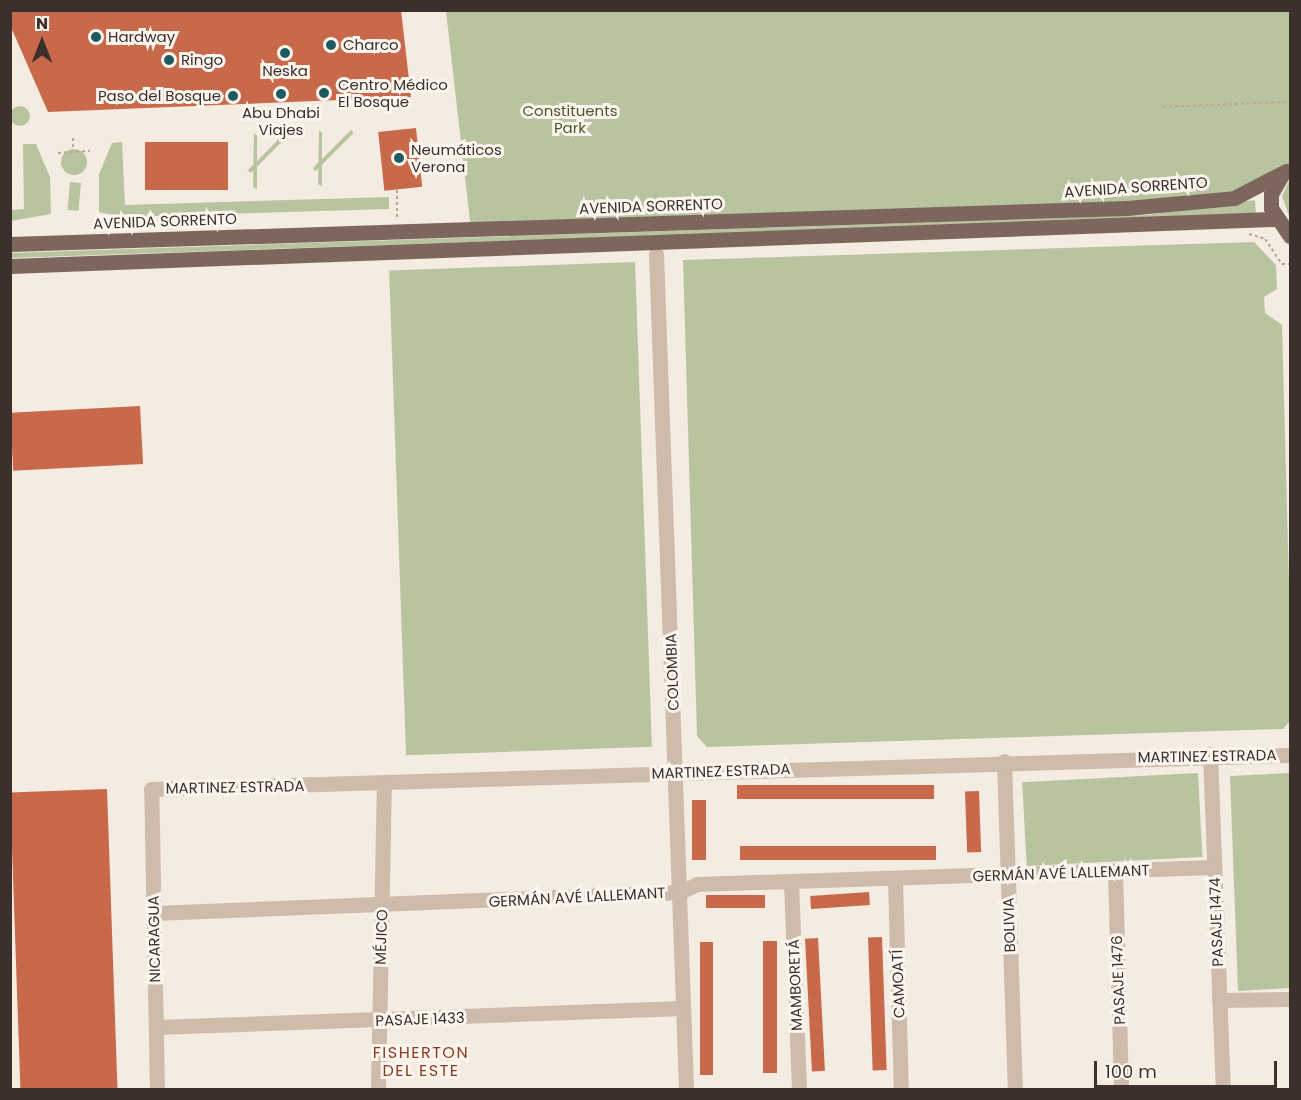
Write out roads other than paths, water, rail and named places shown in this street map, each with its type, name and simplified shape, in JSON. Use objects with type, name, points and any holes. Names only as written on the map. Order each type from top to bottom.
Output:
[{"type":"main road","points":[[1288,170],[1271,194],[1274,219],[1290,236]]},
{"type":"main road","name":"AVENIDA SORRENTO","points":[[10,244],[1127,208],[1234,198],[1288,170]]},
{"type":"main road","points":[[10,266],[1274,219]]},
{"type":"street","name":"COLOMBIA","points":[[656,254],[686,1089]]},
{"type":"street","name":"MARTINEZ ESTRADA","points":[[151,789],[384,784],[1210,754],[1290,755]]},
{"type":"street","name":"PASAJE 1474","points":[[1210,754],[1223,1089]]},
{"type":"street","name":"BOLIVIA","points":[[1004,761],[1015,1089]]},
{"type":"street","name":"MÉJICO","points":[[378,1089],[384,784]]},
{"type":"street","name":"NICARAGUA","points":[[151,789],[157,1089]]},
{"type":"street","name":"GERMÁN AVÉ LALLEMANT","points":[[153,913],[680,892],[697,884],[1214,867]]},
{"type":"street","name":"PASAJE 1476","points":[[1114,871],[1121,1089]]},
{"type":"street","name":"CAMOATÍ","points":[[895,879],[901,1089]]},
{"type":"street","name":"MAMBORETÁ","points":[[791,881],[799,1089]]},
{"type":"street","points":[[1219,1000],[1290,999]]},
{"type":"street","name":"PASAJE 1433","points":[[156,1027],[379,1021],[684,1008]]},
{"type":"place","name":"Hardway","points":[[96,37]]},
{"type":"place","name":"Charco","points":[[331,45]]},
{"type":"place","name":"Neska","points":[[285,53]]},
{"type":"place","name":"Ringo","points":[[169,60]]},
{"type":"place","name":"Centro Médico El Bosque","points":[[324,93]]},
{"type":"place","name":"Abu Dhabi Viajes","points":[[281,94]]},
{"type":"place","name":"Paso del Bosque","points":[[233,96]]},
{"type":"place","name":"Neumáticos Verona","points":[[399,158]]},
{"type":"district","name":"FISHERTON DEL ESTE","points":[[421,1062]]},
{"type":"park label","name":"Constituents Park","points":[[570,118]]}]
